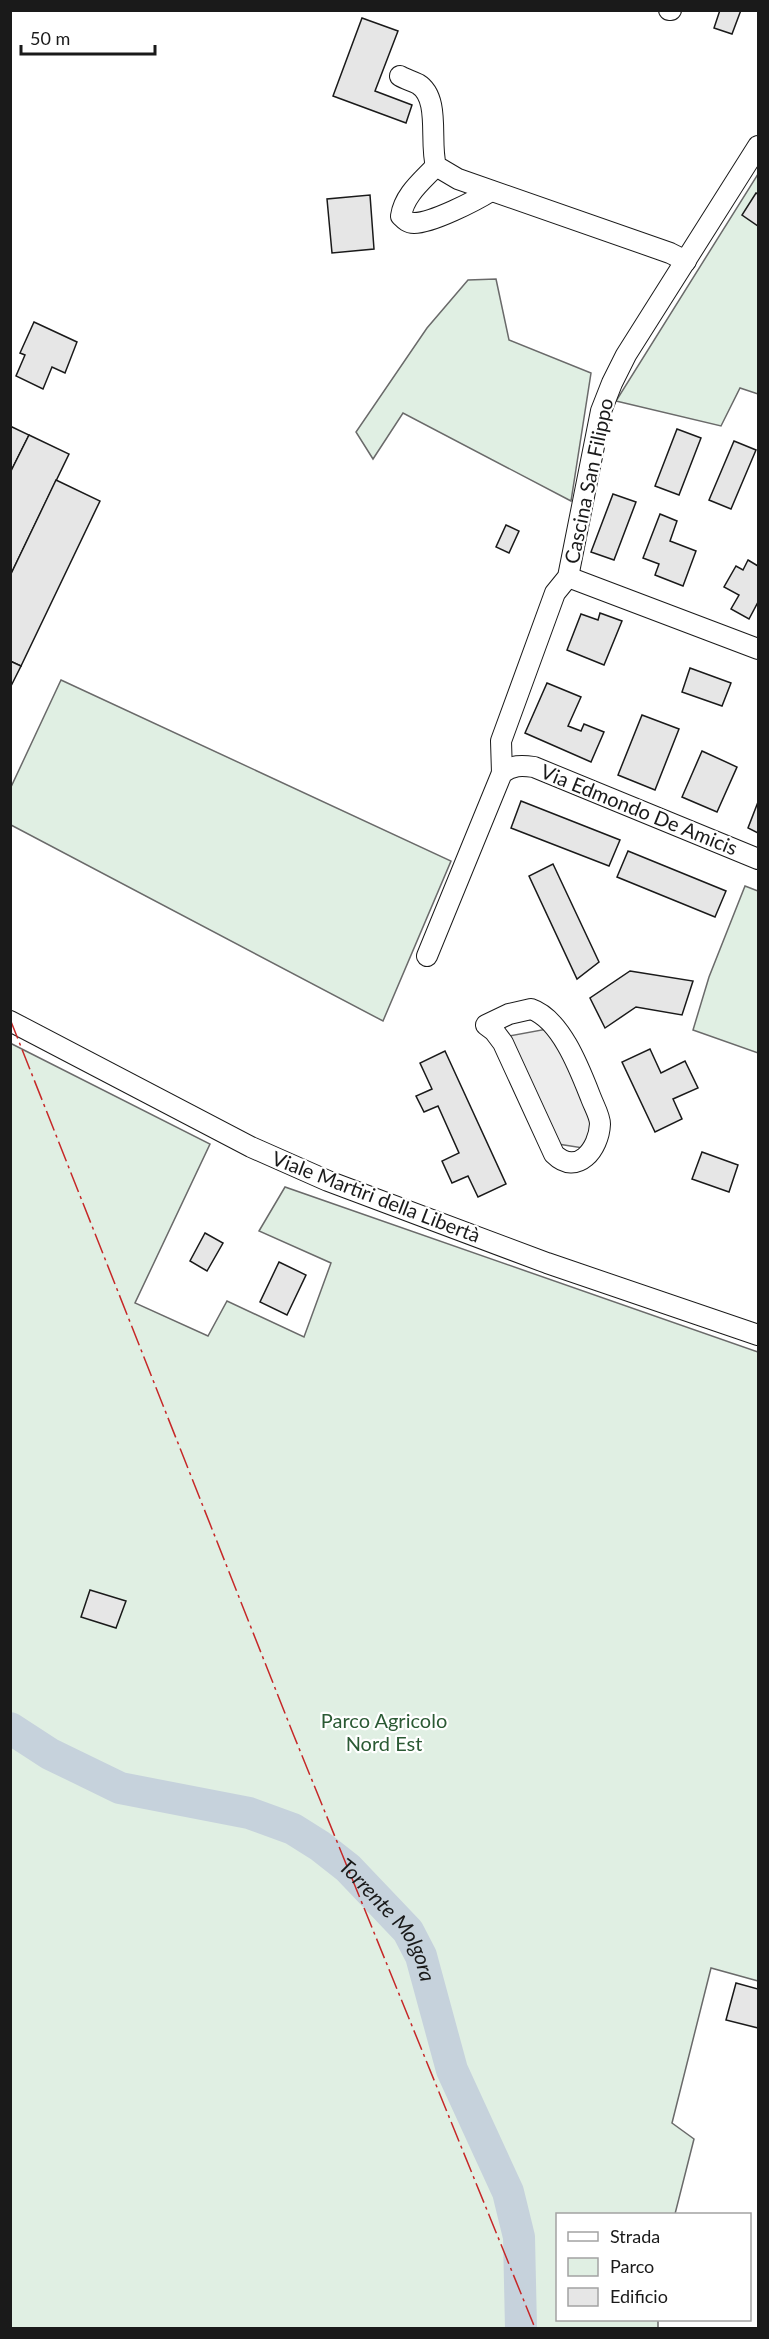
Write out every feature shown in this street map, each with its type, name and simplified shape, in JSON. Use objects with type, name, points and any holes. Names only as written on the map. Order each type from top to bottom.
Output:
[{"type":"street","points":[[400,76],[419,85],[430,98],[433,156],[436,166],[458,179],[670,253],[686,261]]},
{"type":"street","name":"Cascina San Filippo","points":[[502,773],[501,741],[555,593],[568,577],[601,411],[612,383],[626,355],[759,146]]},
{"type":"street","points":[[436,166],[409,195],[401,216],[406,221],[413,223],[445,213],[479,199],[491,191]]},
{"type":"street","points":[[568,577],[759,649]]},
{"type":"street","name":"Via Edmondo De Amicis","points":[[502,773],[510,767],[521,765],[534,767],[759,859]]},
{"type":"street","points":[[427,956],[502,773]]},
{"type":"street","points":[[531,1009],[540,1012],[550,1022],[575,1059],[600,1121],[596,1140],[585,1157],[578,1163],[571,1164],[554,1154],[503,1043],[486,1024],[523,1010],[531,1009]]},
{"type":"street","name":"Viale Martiri della Libertà","points":[[10,1022],[251,1147],[328,1181],[547,1263],[759,1335]]},
{"type":"green space","points":[[758,174],[758,394],[740,388],[721,426],[616,401]]},
{"type":"green space","points":[[496,279],[509,340],[591,373],[571,501],[403,413],[373,459],[356,432],[427,328],[468,280]]},
{"type":"green space","points":[[61,680],[451,861],[383,1021],[11,825],[11,787]]},
{"type":"green space","points":[[745,886],[758,891],[758,1053],[693,1030],[709,977]]},
{"type":"green space","name":"Parco Agricolo Nord Est","points":[[10,1043],[210,1144],[135,1303],[208,1336],[227,1301],[304,1337],[331,1263],[259,1231],[285,1187],[758,1352],[758,1981],[711,1968],[672,2123],[694,2139],[675,2213],[556,2213],[556,2321],[658,2321],[658,2328],[11,2328]]},
{"type":"shaded area","points":[[547,1029],[574,1072],[594,1126],[583,1148],[558,1144],[509,1036]]},
{"type":"building","points":[[720,10],[741,10],[732,34],[714,28]]},
{"type":"building","points":[[362,18],[398,31],[375,91],[412,105],[406,123],[333,96]]},
{"type":"building","points":[[756,193],[758,194],[758,226],[742,215]]},
{"type":"building","points":[[370,195],[374,249],[332,253],[327,199]]},
{"type":"building","points":[[34,322],[77,342],[65,373],[52,367],[43,389],[16,376],[25,355],[20,353]]},
{"type":"building","points":[[10,426],[29,435],[10,473]]},
{"type":"building","points":[[677,429],[701,438],[679,495],[655,486]]},
{"type":"building","points":[[29,435],[69,454],[10,576],[10,473]]},
{"type":"building","points":[[734,441],[756,450],[731,509],[709,500]]},
{"type":"building","points":[[56,480],[100,501],[21,666],[10,661],[10,576]]},
{"type":"building","points":[[613,494],[636,502],[614,560],[591,552]]},
{"type":"building","points":[[660,514],[677,521],[670,541],[696,551],[683,586],[655,575],[659,564],[643,558]]},
{"type":"building","points":[[506,525],[519,531],[509,553],[496,547]]},
{"type":"building","points":[[748,560],[758,566],[758,602],[749,619],[731,609],[739,595],[724,587],[736,566],[743,570]]},
{"type":"building","points":[[600,613],[622,621],[604,665],[567,650],[581,614],[598,620]]},
{"type":"building","points":[[10,661],[21,666],[10,688]]},
{"type":"building","points":[[690,668],[731,683],[722,706],[682,692]]},
{"type":"building","points":[[547,683],[581,697],[568,726],[581,731],[584,724],[604,732],[591,762],[525,733]]},
{"type":"building","points":[[642,715],[679,729],[655,790],[618,775]]},
{"type":"building","points":[[702,751],[737,767],[717,812],[682,797]]},
{"type":"building","points":[[521,801],[620,840],[609,866],[511,828]]},
{"type":"building","points":[[758,802],[758,833],[748,828]]},
{"type":"building","points":[[628,851],[726,891],[715,917],[617,877]]},
{"type":"building","points":[[553,864],[599,962],[577,979],[529,876]]},
{"type":"building","points":[[630,971],[693,981],[682,1015],[636,1007],[605,1028],[590,998]]},
{"type":"building","points":[[650,1049],[661,1073],[685,1061],[698,1088],[673,1099],[682,1119],[655,1132],[622,1062]]},
{"type":"building","points":[[445,1051],[506,1184],[478,1197],[468,1176],[452,1183],[442,1161],[459,1153],[438,1106],[424,1112],[416,1096],[432,1089],[420,1063]]},
{"type":"building","points":[[702,1152],[738,1165],[729,1192],[692,1179]]},
{"type":"building","points":[[205,1233],[223,1243],[207,1271],[190,1261]]},
{"type":"building","points":[[279,1262],[306,1275],[287,1315],[260,1302]]},
{"type":"building","points":[[90,1590],[126,1601],[116,1628],[81,1617]]},
{"type":"building","points":[[736,1983],[758,1989],[758,2028],[726,2020]]},
{"type":"waterway","name":"Torrente Molgora","points":[[10,1728],[50,1754],[120,1788],[249,1813],[293,1829],[348,1868],[408,1931],[421,1956],[452,2070],[508,2192],[519,2237],[521,2328]]},
{"type":"power","points":[[10,1019],[294,1736],[535,2328]]}]
